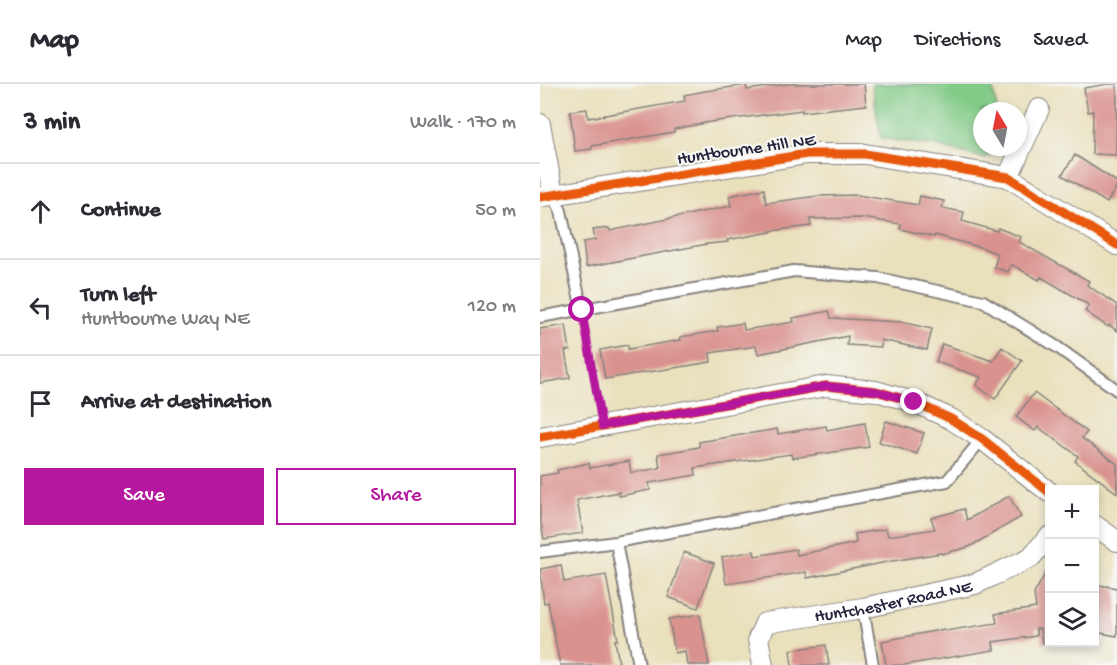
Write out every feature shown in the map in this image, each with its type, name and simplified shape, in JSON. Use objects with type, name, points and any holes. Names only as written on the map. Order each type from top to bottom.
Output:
[{"type":"street","points":[[1008,177],[1039,109]]},
{"type":"street","points":[[540,124],[546,196]]},
{"type":"street","name":"Huntbourne Hill NE","points":[[546,196],[807,154],[865,154],[1008,177],[1117,245]]},
{"type":"street","points":[[540,437],[826,386],[876,391],[914,402],[951,419],[982,439],[1045,488]]},
{"type":"street","points":[[1099,528],[1117,541]]},
{"type":"street","name":"Huntchester Road NE","points":[[763,665],[758,639],[765,623],[863,608],[975,584],[1030,558],[1048,539]]},
{"type":"lane","points":[[546,196],[561,211],[582,310]]},
{"type":"lane","points":[[540,317],[794,271],[878,278],[983,301],[1057,347],[1117,390]]},
{"type":"lane","points":[[540,552],[616,542],[947,481],[982,439]]},
{"type":"lane","points":[[616,542],[639,665]]},
{"type":"lane","points":[[863,608],[873,665]]},
{"type":"path","points":[[582,310],[602,426]]},
{"type":"green space","points":[[872,84],[992,84],[995,102],[973,102],[973,155],[936,146],[881,138]]},
{"type":"building","points":[[787,84],[864,84],[866,105],[802,112],[802,110],[710,122],[674,129],[674,132],[575,151],[570,111],[587,109],[588,118],[685,101],[684,95],[705,91],[746,85],[747,90]]},
{"type":"building","points":[[1117,84],[1116,155],[1092,154],[1093,111],[1088,112],[1084,88]]},
{"type":"building","points":[[1075,155],[1117,182],[1107,203],[1062,175]]},
{"type":"building","points":[[764,189],[766,203],[818,196],[857,195],[918,205],[920,196],[944,201],[942,208],[964,212],[962,221],[997,231],[998,228],[1021,237],[1019,242],[1089,281],[1087,285],[1117,305],[1117,331],[1085,311],[1089,305],[1041,277],[1039,280],[1011,264],[1008,272],[994,267],[998,254],[935,235],[934,237],[900,229],[901,224],[862,218],[810,219],[811,226],[771,231],[727,240],[728,242],[586,267],[583,242],[595,240],[593,230],[609,228],[610,231],[731,206],[729,196]]},
{"type":"building","points":[[829,311],[831,318],[901,322],[932,329],[927,350],[881,340],[881,347],[847,345],[848,336],[758,354],[756,346],[710,353],[711,362],[605,379],[600,350],[628,345],[628,349],[681,340],[680,337],[718,331],[717,327],[743,323],[744,330],[794,322],[793,318]]},
{"type":"building","points":[[566,325],[570,350],[565,351],[570,378],[540,383],[540,329]]},
{"type":"building","points":[[942,344],[993,361],[1002,347],[1022,361],[995,399],[976,385],[981,377],[936,362]]},
{"type":"building","points":[[1034,393],[1087,432],[1082,438],[1117,464],[1117,493],[1075,461],[1078,456],[1038,427],[1035,431],[1016,417]]},
{"type":"building","points":[[886,421],[924,433],[917,454],[879,442]]},
{"type":"building","points":[[865,423],[869,447],[792,458],[791,454],[695,468],[696,475],[649,483],[650,490],[619,496],[619,492],[577,500],[583,533],[544,539],[540,518],[540,476],[589,463],[590,468],[629,461],[631,473],[660,468],[658,454],[699,447],[699,442],[777,429],[778,434],[826,426],[827,430]]},
{"type":"building","points":[[1009,496],[1021,517],[969,547],[942,554],[892,561],[807,578],[806,572],[726,584],[722,557],[754,551],[755,556],[796,549],[797,555],[856,543],[855,534],[886,529],[888,536],[935,529],[931,518],[964,509],[967,520]]},
{"type":"building","points":[[684,552],[714,563],[698,608],[668,597]]},
{"type":"building","points":[[561,565],[564,582],[606,575],[618,640],[615,640],[619,663],[560,665],[548,602],[544,603],[540,569]]},
{"type":"building","points":[[1045,574],[1045,643],[1042,643],[1040,629],[1036,629],[1036,636],[993,642],[994,650],[904,665],[886,665],[882,641],[945,629],[945,631],[997,623],[995,614],[1036,608],[1034,594]]},
{"type":"building","points":[[1099,585],[1117,588],[1117,636],[1099,633]]},
{"type":"building","points":[[700,614],[709,665],[687,665],[685,651],[675,653],[669,619]]},
{"type":"building","points":[[826,645],[829,665],[792,665],[790,650]]},
{"type":"cycle path","points":[[540,197],[807,154],[865,154],[1008,177],[1117,245]]},
{"type":"cycle path","points":[[540,437],[826,386],[876,391],[914,402],[951,419],[982,439],[1045,489]]},
{"type":"route","points":[[582,310],[602,426],[826,386],[876,391],[914,402]]}]
